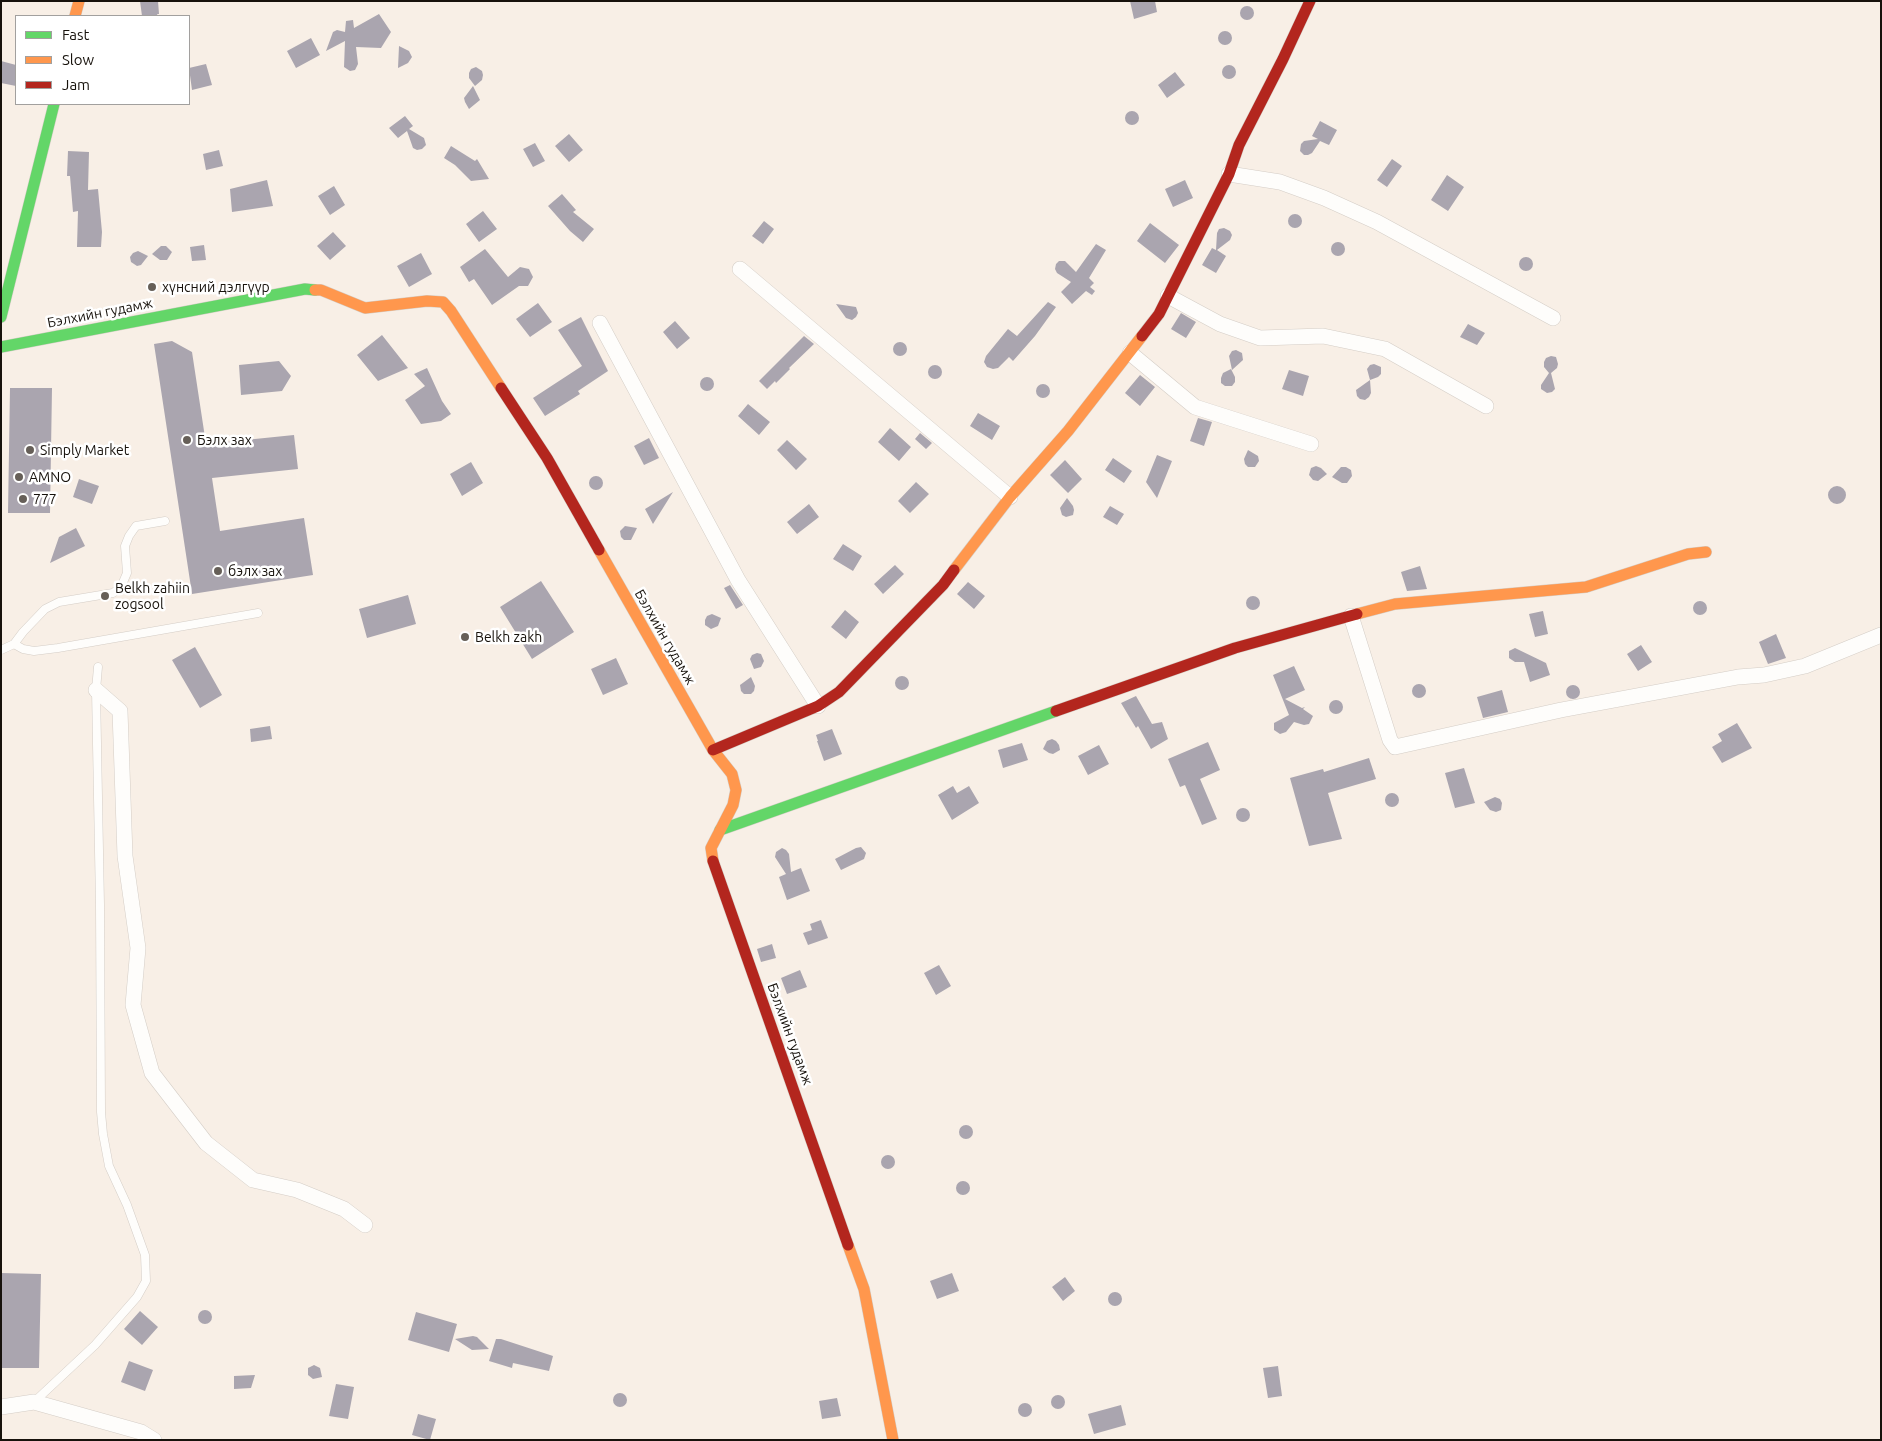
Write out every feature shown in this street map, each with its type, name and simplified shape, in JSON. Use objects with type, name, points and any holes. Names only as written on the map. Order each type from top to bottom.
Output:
[{"type":"street","points":[[75,15],[79,1]]},
{"type":"street","points":[[713,750],[818,706],[839,692],[943,585],[1010,497],[1068,431],[1159,314],[1230,174],[1239,145],[1310,1]]},
{"type":"street","points":[[1,317],[54,105]]},
{"type":"street","points":[[1230,174],[1280,182],[1324,198],[1377,222],[1553,318]]},
{"type":"street","points":[[740,269],[1010,497]]},
{"type":"street","name":"Бэлхийн гудамж","points":[[1,347],[305,289],[321,290],[365,308],[427,300],[443,302],[451,311],[547,458],[713,750],[732,774],[736,790],[733,805],[711,848],[711,856],[864,1289],[893,1440]]},
{"type":"street","points":[[1168,296],[1220,324],[1260,338],[1323,336],[1385,350],[1486,406]]},
{"type":"street","points":[[600,323],[738,580],[818,706]]},
{"type":"street","points":[[1130,353],[1196,407],[1311,444]]},
{"type":"street","points":[[720,830],[1235,648],[1395,604],[1586,587],[1688,554],[1706,552]]},
{"type":"street","points":[[1351,616],[1390,740],[1395,747],[1561,710],[1738,676],[1764,675],[1805,666],[1881,635]]},
{"type":"street","points":[[96,690],[120,710],[125,856],[138,948],[133,1005],[152,1073],[206,1143],[253,1180],[297,1190],[313,1196],[344,1209],[365,1226]]},
{"type":"street","points":[[1,1406],[34,1402],[141,1432],[154,1440]]},
{"type":"lane","points":[[1,650],[14,644],[45,609],[59,602],[113,593],[121,587],[127,573],[125,546],[129,536],[136,526],[165,521]]},
{"type":"lane","points":[[14,644],[34,651],[58,648],[258,613]]},
{"type":"lane","points":[[34,1402],[95,1345],[137,1297],[146,1280],[145,1255],[127,1204],[109,1166],[101,1112],[96,690],[98,667]]},
{"type":"building","points":[[140,1],[158,1],[159,14],[142,15]]},
{"type":"building","points":[[1130,1],[1155,1],[1157,12],[1134,19]]},
{"type":"building","points":[[1244,6],[1250,6],[1254,13],[1250,20],[1244,20],[1240,16],[1240,10]]},
{"type":"building","points":[[379,14],[391,32],[381,48],[356,47],[358,64],[355,70],[350,71],[344,67],[345,41],[326,51],[333,32],[337,30],[345,32],[346,21],[353,20],[354,28]]},
{"type":"building","points":[[1222,31],[1228,31],[1232,38],[1228,45],[1222,45],[1218,41],[1218,35]]},
{"type":"building","points":[[311,38],[320,55],[296,68],[287,51]]},
{"type":"building","points":[[399,46],[409,51],[412,57],[408,63],[398,68]]},
{"type":"building","points":[[1,61],[15,65],[15,86],[1,83]]},
{"type":"building","points":[[206,64],[212,85],[192,90],[190,68]]},
{"type":"building","points":[[1226,65],[1232,65],[1236,72],[1232,79],[1226,79],[1222,75],[1222,69]]},
{"type":"building","points":[[476,67],[482,71],[483,75],[482,80],[475,86],[469,78],[469,73],[471,69]]},
{"type":"building","points":[[1175,72],[1185,85],[1167,98],[1158,85]]},
{"type":"building","points":[[473,86],[480,100],[469,109],[464,98]]},
{"type":"building","points":[[1129,111],[1135,111],[1139,118],[1135,125],[1129,125],[1125,121],[1125,115]]},
{"type":"building","points":[[405,116],[413,126],[409,129],[424,138],[426,145],[422,149],[417,150],[413,148],[407,131],[398,138],[389,128]]},
{"type":"building","points":[[1320,121],[1337,130],[1329,145],[1320,141],[1312,153],[1304,155],[1300,151],[1301,144],[1304,141],[1318,139],[1312,136]]},
{"type":"building","points":[[569,134],[583,150],[569,162],[555,146]]},
{"type":"building","points":[[535,143],[545,161],[533,167],[523,149]]},
{"type":"building","points":[[451,146],[475,161],[477,159],[489,179],[471,181],[455,165],[444,158]]},
{"type":"building","points":[[219,150],[223,166],[206,170],[203,154]]},
{"type":"building","points":[[68,151],[89,152],[88,190],[98,189],[102,232],[101,247],[77,247],[78,211],[73,212],[70,176],[67,176]]},
{"type":"building","points":[[1392,159],[1402,166],[1387,187],[1377,180]]},
{"type":"building","points":[[1447,175],[1464,187],[1448,211],[1431,200]]},
{"type":"building","points":[[267,180],[273,206],[232,212],[230,189]]},
{"type":"building","points":[[1185,180],[1193,198],[1173,207],[1165,189]]},
{"type":"building","points":[[334,186],[345,205],[330,215],[318,196]]},
{"type":"building","points":[[562,194],[576,210],[573,212],[594,229],[583,242],[570,231],[548,206]]},
{"type":"building","points":[[483,211],[497,229],[479,242],[466,224]]},
{"type":"building","points":[[1292,214],[1298,214],[1302,221],[1298,228],[1292,228],[1288,224],[1288,218]]},
{"type":"building","points":[[764,221],[774,229],[763,244],[752,236]]},
{"type":"building","points":[[1150,223],[1179,245],[1165,263],[1137,241]]},
{"type":"building","points":[[1224,228],[1230,231],[1232,235],[1230,240],[1217,250],[1226,256],[1216,273],[1202,265],[1212,248],[1216,250],[1217,233],[1219,229]]},
{"type":"building","points":[[333,232],[346,246],[330,260],[317,246]]},
{"type":"building","points":[[1335,242],[1341,242],[1345,249],[1341,256],[1335,256],[1331,252],[1331,246]]},
{"type":"building","points":[[1096,244],[1106,250],[1089,278],[1094,283],[1090,287],[1095,291],[1092,295],[1086,291],[1072,304],[1061,292],[1071,282],[1057,273],[1055,269],[1056,264],[1059,261],[1065,261],[1076,272]]},
{"type":"building","points":[[204,245],[206,260],[192,261],[190,247]]},
{"type":"building","points":[[161,246],[166,246],[172,252],[167,260],[160,260],[152,254]]},
{"type":"building","points":[[485,249],[508,277],[520,267],[529,269],[533,277],[528,286],[519,286],[492,305],[474,279],[469,282],[460,267]]},
{"type":"building","points":[[138,251],[148,256],[141,265],[137,266],[131,262],[130,257]]},
{"type":"building","points":[[421,253],[432,274],[409,287],[397,266]]},
{"type":"building","points":[[1523,257],[1529,257],[1533,264],[1529,271],[1523,271],[1519,267],[1519,261]]},
{"type":"building","points":[[1048,302],[1056,307],[1035,336],[1013,361],[1009,357],[998,368],[987,367],[984,362],[986,356],[1008,329],[1017,336]]},
{"type":"building","points":[[538,303],[552,322],[530,337],[516,319]]},
{"type":"building","points":[[836,304],[856,307],[858,313],[856,317],[852,320],[846,318]]},
{"type":"building","points":[[1181,313],[1196,322],[1186,338],[1171,329]]},
{"type":"building","points":[[581,317],[608,371],[578,391],[580,394],[545,416],[533,398],[582,366],[558,330]]},
{"type":"building","points":[[675,321],[690,338],[677,349],[663,332]]},
{"type":"building","points":[[1468,324],[1485,333],[1477,345],[1460,337]]},
{"type":"building","points":[[382,335],[408,368],[378,381],[357,355]]},
{"type":"building","points":[[804,336],[814,344],[776,383],[775,381],[767,389],[759,381]]},
{"type":"building","points":[[172,341],[192,352],[206,444],[294,435],[298,469],[212,478],[220,531],[304,518],[313,575],[192,594],[154,344]]},
{"type":"building","points":[[897,342],[903,342],[907,349],[903,356],[897,356],[893,352],[893,346]]},
{"type":"building","points":[[1236,350],[1242,353],[1243,360],[1232,370],[1229,356],[1232,351]]},
{"type":"building","points":[[1556,357],[1558,364],[1557,368],[1551,373],[1555,389],[1547,393],[1541,389],[1541,385],[1549,373],[1544,367],[1544,362],[1546,358]]},
{"type":"building","points":[[279,361],[291,376],[282,391],[241,395],[239,365]]},
{"type":"building","points":[[1374,364],[1381,367],[1381,374],[1370,380],[1367,369],[1370,365]]},
{"type":"building","points":[[932,365],[938,365],[942,372],[938,379],[932,379],[928,375],[928,369]]},
{"type":"building","points":[[427,368],[442,401],[451,414],[441,421],[421,424],[405,400],[425,386],[414,374]]},
{"type":"building","points":[[1231,369],[1235,382],[1232,386],[1225,386],[1221,383],[1221,378],[1223,373]]},
{"type":"building","points":[[1289,370],[1309,376],[1303,396],[1282,389]]},
{"type":"building","points":[[1140,375],[1155,387],[1140,406],[1125,393]]},
{"type":"building","points":[[707,377],[712,379],[714,384],[712,389],[707,391],[702,389],[700,384],[702,379]]},
{"type":"building","points":[[1370,380],[1371,393],[1369,397],[1365,400],[1360,399],[1357,396],[1356,390]]},
{"type":"building","points":[[1040,384],[1046,384],[1050,391],[1046,398],[1040,398],[1036,394],[1036,388]]},
{"type":"building","name":"Simply Market","points":[[10,388],[52,388],[50,513],[8,513]]},
{"type":"building","points":[[748,404],[770,422],[759,435],[738,416]]},
{"type":"building","points":[[978,413],[1000,426],[992,440],[970,426]]},
{"type":"building","points":[[1198,418],[1212,422],[1204,446],[1190,441]]},
{"type":"building","points":[[890,428],[911,447],[899,461],[878,442]]},
{"type":"building","points":[[920,433],[932,443],[926,449],[915,439]]},
{"type":"building","points":[[649,438],[659,458],[644,465],[634,446]]},
{"type":"building","points":[[787,440],[807,459],[796,470],[777,450]]},
{"type":"building","points":[[1248,450],[1258,456],[1259,461],[1255,467],[1248,467],[1245,464],[1244,459]]},
{"type":"building","points":[[1157,455],[1172,461],[1157,498],[1146,482]]},
{"type":"building","points":[[1113,458],[1132,471],[1124,483],[1105,470]]},
{"type":"building","points":[[1065,460],[1082,479],[1068,493],[1050,475]]},
{"type":"building","points":[[471,462],[483,483],[462,496],[450,474]]},
{"type":"building","points":[[1316,466],[1327,474],[1318,481],[1313,480],[1309,475],[1311,468]]},
{"type":"building","points":[[1341,467],[1351,470],[1352,476],[1347,483],[1342,483],[1332,477]]},
{"type":"building","points":[[593,476],[599,476],[603,483],[599,490],[593,490],[589,486],[589,480]]},
{"type":"building","points":[[79,479],[99,486],[92,504],[73,497]]},
{"type":"building","points":[[916,482],[929,494],[910,513],[898,501]]},
{"type":"building","points":[[1837,486],[1843,489],[1846,495],[1843,501],[1837,504],[1831,501],[1828,495],[1831,489]]},
{"type":"building","points":[[673,492],[653,524],[645,509]]},
{"type":"building","points":[[1067,498],[1074,510],[1073,515],[1066,517],[1062,515],[1060,508]]},
{"type":"building","points":[[809,504],[819,517],[797,534],[787,522]]},
{"type":"building","points":[[1110,506],[1124,514],[1117,525],[1103,517]]},
{"type":"building","points":[[625,526],[637,528],[631,540],[624,540],[621,537],[620,531]]},
{"type":"building","points":[[76,528],[85,546],[50,563],[59,537]]},
{"type":"building","points":[[843,544],[862,556],[853,571],[833,559]]},
{"type":"building","points":[[895,565],[904,574],[883,594],[874,584]]},
{"type":"building","points":[[1420,566],[1427,589],[1407,591],[1401,572]]},
{"type":"building","points":[[541,581],[574,632],[532,659],[500,607]]},
{"type":"building","points":[[968,582],[985,596],[974,609],[957,594]]},
{"type":"building","points":[[730,585],[743,605],[736,609],[724,588]]},
{"type":"building","points":[[408,595],[416,624],[367,638],[359,609]]},
{"type":"building","points":[[1250,596],[1256,596],[1260,603],[1256,610],[1250,610],[1246,606],[1246,600]]},
{"type":"building","points":[[1697,601],[1703,601],[1707,608],[1703,615],[1697,615],[1693,611],[1693,605]]},
{"type":"building","points":[[845,610],[859,622],[846,639],[831,627]]},
{"type":"building","points":[[1543,611],[1548,634],[1535,637],[1529,614]]},
{"type":"building","points":[[712,614],[721,618],[718,626],[711,629],[705,625],[705,620],[707,616]]},
{"type":"building","points":[[1776,634],[1786,658],[1768,664],[1759,642]]},
{"type":"building","points":[[1641,645],[1652,662],[1638,671],[1627,654]]},
{"type":"building","points":[[195,647],[222,695],[200,708],[172,660]]},
{"type":"building","points":[[1515,648],[1546,663],[1550,675],[1530,682],[1524,662],[1515,662],[1509,658],[1509,651]]},
{"type":"building","points":[[761,654],[764,661],[761,667],[754,669],[750,659],[752,655]]},
{"type":"building","points":[[616,658],[628,684],[603,695],[591,669]]},
{"type":"building","points":[[1294,666],[1305,690],[1285,699],[1302,708],[1305,707],[1303,709],[1313,716],[1309,724],[1304,725],[1294,722],[1286,732],[1280,734],[1274,730],[1274,723],[1289,715],[1273,675]]},
{"type":"building","points":[[899,676],[905,676],[909,683],[905,690],[899,690],[895,686],[895,680]]},
{"type":"building","points":[[751,677],[755,686],[754,691],[751,694],[744,694],[741,691],[740,685]]},
{"type":"building","points":[[1416,684],[1422,684],[1426,691],[1422,698],[1416,698],[1412,694],[1412,688]]},
{"type":"building","points":[[1573,685],[1578,687],[1580,692],[1578,697],[1573,699],[1568,697],[1566,692],[1568,687]]},
{"type":"building","points":[[1502,690],[1508,712],[1483,718],[1477,697]]},
{"type":"building","points":[[1136,696],[1152,724],[1162,722],[1168,739],[1151,749],[1138,726],[1136,728],[1121,703]]},
{"type":"building","points":[[1333,700],[1339,700],[1343,707],[1339,714],[1333,714],[1329,710],[1329,704]]},
{"type":"building","points":[[1737,723],[1752,748],[1722,763],[1712,747],[1722,741],[1718,734]]},
{"type":"building","points":[[270,726],[272,739],[251,742],[250,729]]},
{"type":"building","points":[[832,729],[842,754],[824,761],[816,735]]},
{"type":"building","points":[[1052,739],[1059,745],[1060,750],[1053,754],[1043,749],[1047,741]]},
{"type":"building","points":[[1208,742],[1220,770],[1200,779],[1217,819],[1202,825],[1185,785],[1180,787],[1168,759]]},
{"type":"building","points":[[1022,743],[1028,760],[1003,768],[998,750]]},
{"type":"building","points":[[1099,745],[1109,764],[1088,775],[1078,756]]},
{"type":"building","points":[[1369,758],[1376,779],[1328,793],[1342,839],[1309,846],[1290,778],[1323,769],[1324,772]]},
{"type":"building","points":[[1464,768],[1475,803],[1455,808],[1445,773]]},
{"type":"building","points":[[953,786],[957,793],[969,786],[979,803],[952,820],[938,795]]},
{"type":"building","points":[[1389,793],[1395,793],[1399,800],[1395,807],[1389,807],[1385,803],[1385,797]]},
{"type":"building","points":[[1495,797],[1500,799],[1502,803],[1501,810],[1496,812],[1490,810],[1484,802]]},
{"type":"building","points":[[1240,808],[1246,808],[1250,815],[1246,822],[1240,822],[1236,818],[1236,812]]},
{"type":"building","points":[[861,847],[866,853],[864,859],[841,870],[835,859]]},
{"type":"building","points":[[782,848],[789,854],[791,872],[801,868],[810,891],[787,900],[779,877],[786,874],[775,857],[776,852]]},
{"type":"building","points":[[821,920],[828,938],[808,945],[803,933],[812,930],[810,924]]},
{"type":"building","points":[[772,944],[776,958],[761,962],[757,949]]},
{"type":"building","points":[[939,965],[951,986],[936,995],[924,973]]},
{"type":"building","points":[[800,970],[807,987],[787,994],[781,978]]},
{"type":"building","points":[[963,1125],[969,1125],[973,1132],[969,1139],[963,1139],[959,1135],[959,1129]]},
{"type":"building","points":[[885,1155],[891,1155],[895,1162],[891,1169],[885,1169],[881,1165],[881,1159]]},
{"type":"building","points":[[960,1181],[966,1181],[970,1188],[966,1195],[960,1195],[956,1191],[956,1185]]},
{"type":"building","points":[[1,1273],[41,1274],[39,1368],[1,1368]]},
{"type":"building","points":[[952,1273],[959,1291],[937,1299],[930,1281]]},
{"type":"building","points":[[1065,1277],[1075,1291],[1063,1301],[1052,1287]]},
{"type":"building","points":[[1112,1292],[1118,1292],[1122,1299],[1118,1306],[1112,1306],[1108,1302],[1108,1296]]},
{"type":"building","points":[[202,1310],[208,1310],[212,1317],[208,1324],[202,1324],[198,1320],[198,1314]]},
{"type":"building","points":[[140,1311],[158,1327],[142,1345],[124,1329]]},
{"type":"building","points":[[416,1312],[457,1324],[449,1352],[408,1340]]},
{"type":"building","points":[[477,1337],[489,1349],[472,1350],[455,1339]]},
{"type":"building","points":[[496,1339],[553,1356],[549,1371],[513,1363],[512,1368],[489,1361]]},
{"type":"building","points":[[129,1361],[153,1370],[145,1391],[121,1382]]},
{"type":"building","points":[[314,1365],[320,1368],[322,1377],[313,1379],[308,1375],[308,1368]]},
{"type":"building","points":[[1278,1366],[1282,1396],[1268,1398],[1263,1368]]},
{"type":"building","points":[[255,1375],[251,1388],[234,1389],[234,1376]]},
{"type":"building","points":[[336,1384],[354,1387],[348,1419],[329,1416]]},
{"type":"building","points":[[617,1393],[623,1393],[627,1400],[623,1407],[617,1407],[613,1403],[613,1397]]},
{"type":"building","points":[[1055,1395],[1061,1395],[1065,1402],[1061,1409],[1055,1409],[1051,1405],[1051,1399]]},
{"type":"building","points":[[837,1398],[841,1416],[822,1419],[819,1401]]},
{"type":"building","points":[[1022,1403],[1028,1403],[1032,1410],[1028,1417],[1022,1417],[1018,1413],[1018,1407]]},
{"type":"building","points":[[1121,1405],[1126,1425],[1094,1434],[1088,1414]]},
{"type":"building","points":[[418,1414],[436,1419],[430,1440],[412,1435]]},
{"type":"traffic: fast","points":[[1,317],[54,105]]},
{"type":"traffic: fast","points":[[1,347],[305,289],[315,290]]},
{"type":"traffic: fast","points":[[720,830],[1056,711]]},
{"type":"traffic: slow","points":[[75,15],[79,1]]},
{"type":"traffic: slow","points":[[315,290],[321,290],[365,308],[427,301],[443,302],[451,311],[501,388]]},
{"type":"traffic: slow","points":[[954,570],[1010,497],[1068,431],[1142,336]]},
{"type":"traffic: slow","points":[[599,550],[713,750],[732,774],[736,790],[733,805],[711,848],[713,861]]},
{"type":"traffic: slow","points":[[1357,614],[1395,604],[1586,587],[1688,554],[1706,552]]},
{"type":"traffic: slow","points":[[848,1245],[864,1289],[893,1440]]},
{"type":"traffic: jam","points":[[1142,336],[1159,314],[1229,174],[1239,145],[1310,1]]},
{"type":"traffic: jam","points":[[501,388],[547,458],[599,550]]},
{"type":"traffic: jam","points":[[713,750],[818,706],[839,692],[943,585],[954,570]]},
{"type":"traffic: jam","points":[[1056,711],[1235,648],[1357,614]]},
{"type":"traffic: jam","points":[[713,861],[848,1245]]},
{"type":"place","name":"хүнсний дэлгүүр","points":[[152,287]]},
{"type":"place","name":"Бэлх зах","points":[[187,440]]},
{"type":"place","name":"Simply Market","points":[[30,450]]},
{"type":"place","name":"AMNO","points":[[19,477]]},
{"type":"place","name":"777","points":[[23,499]]},
{"type":"place","name":"бэлх зах","points":[[218,571]]},
{"type":"place","name":"Belkh zahiin zogsool","points":[[105,596]]},
{"type":"place","name":"Belkh zakh","points":[[465,637]]}]
